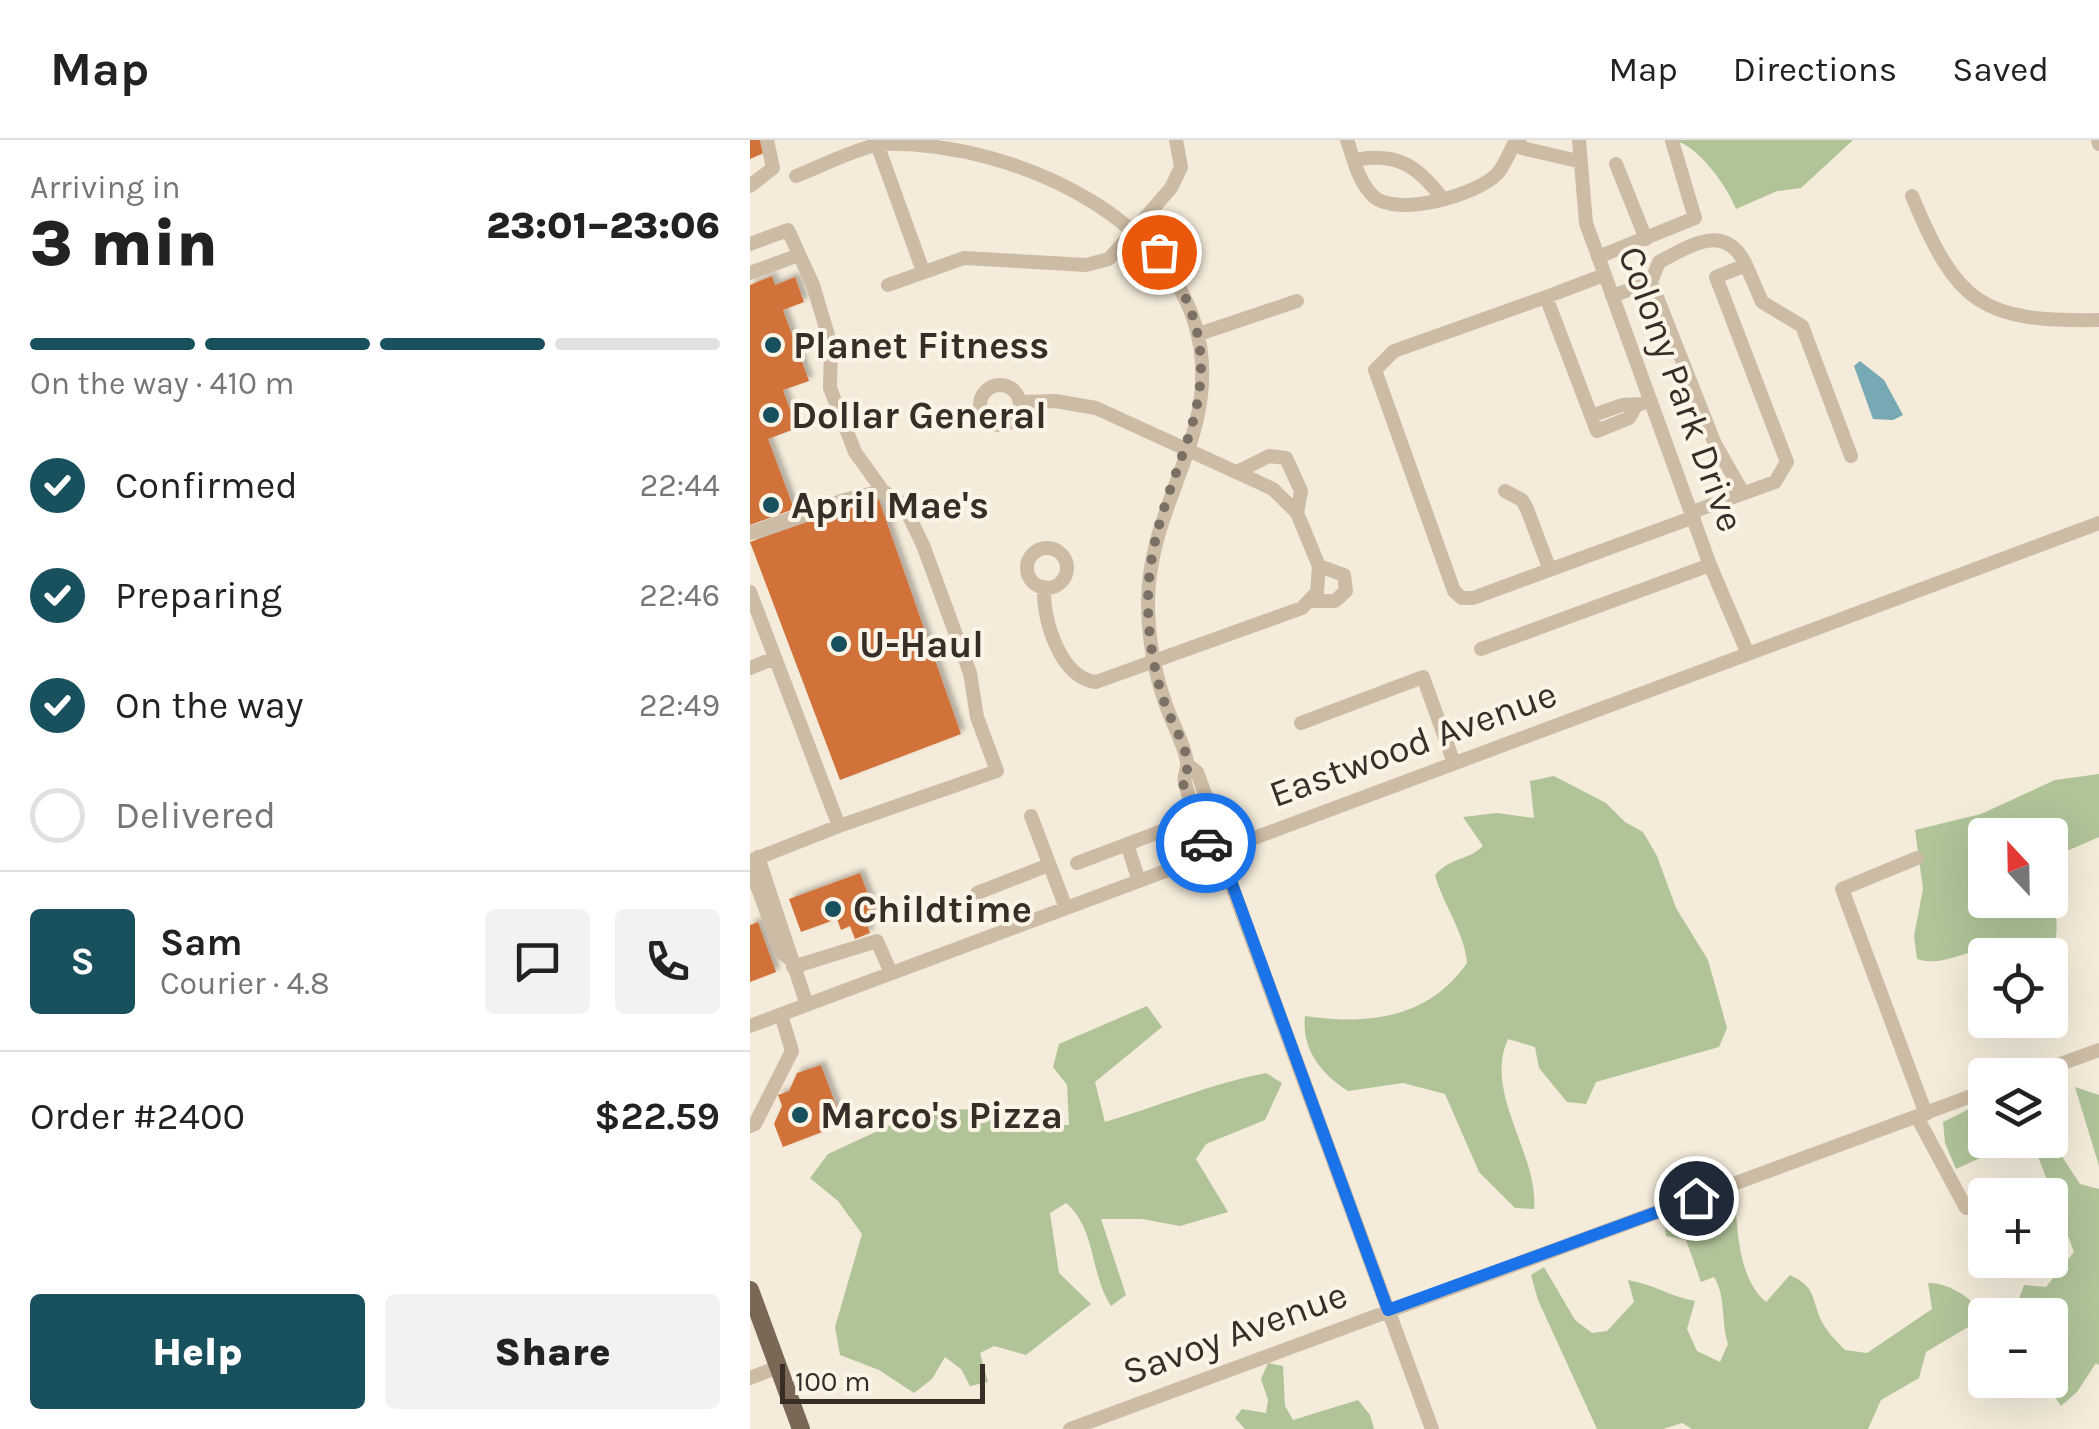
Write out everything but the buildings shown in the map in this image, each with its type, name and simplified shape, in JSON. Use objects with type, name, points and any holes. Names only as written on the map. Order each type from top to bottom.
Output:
[{"type":"main road","points":[[750,1290],[801,1429]]},
{"type":"street","points":[[750,186],[774,168],[768,140]]},
{"type":"street","points":[[888,284],[964,258],[1094,264],[1118,253],[1171,188],[1181,167],[1176,140]]},
{"type":"street","points":[[1347,140],[1360,179],[1376,199],[1390,206],[1416,206],[1486,183],[1498,172],[1517,140],[1522,148],[1578,161]]},
{"type":"street","name":"Colony Park Drive","points":[[1579,140],[1581,202],[1598,257],[1710,565],[1748,654]]},
{"type":"street","points":[[1598,257],[1695,218],[1672,140]]},
{"type":"street","points":[[876,143],[923,272]]},
{"type":"street","points":[[796,176],[876,143],[1008,146],[1105,201],[1138,230],[1176,276],[1199,334],[1202,385],[1187,447],[1154,544],[1148,602],[1155,663],[1188,764],[1183,778],[1218,851],[1432,1429]]},
{"type":"street","points":[[1355,160],[1376,156],[1414,165],[1442,198]]},
{"type":"street","points":[[1616,164],[1646,239]]},
{"type":"street","points":[[1912,196],[1943,266],[1976,299],[2022,318],[2099,320]]},
{"type":"street","points":[[750,244],[788,230],[800,255],[831,345],[830,388],[855,452],[883,491],[903,504],[923,544],[970,673],[978,717],[997,771],[839,826],[753,861],[791,948],[791,963],[807,1005]]},
{"type":"street","points":[[1743,493],[1715,444],[1651,282],[1658,262],[1702,240],[1722,241],[1738,248],[1762,302],[1802,326],[1851,456]]},
{"type":"street","points":[[750,273],[800,255]]},
{"type":"street","points":[[1604,275],[1394,351],[1374,370],[1454,591],[1462,598],[1473,598],[1550,570],[1775,482],[1786,462],[1716,277],[1746,264]]},
{"type":"street","points":[[1612,296],[1651,282]]},
{"type":"street","points":[[1546,297],[1597,431],[1629,418],[1636,406]]},
{"type":"street","points":[[1199,334],[1298,301]]},
{"type":"street","points":[[1590,416],[1622,404],[1636,406],[1651,400]]},
{"type":"street","points":[[1020,402],[1055,401],[1096,408],[1273,489],[1297,513],[1319,566],[1320,585],[1311,601]]},
{"type":"street","points":[[1239,472],[1269,456],[1286,458],[1301,491],[1297,513]]},
{"type":"street","points":[[750,533],[844,500],[883,491]]},
{"type":"street","points":[[1505,492],[1522,500],[1527,508],[1550,570]]},
{"type":"street","name":"Eastwood Avenue","points":[[750,1026],[2099,523]]},
{"type":"street","points":[[1481,649],[1710,565]]},
{"type":"street","points":[[1044,587],[1044,604],[1065,662],[1080,678],[1104,681],[1311,601],[1335,600],[1346,591],[1344,575],[1319,566]]},
{"type":"street","points":[[750,592],[839,826]]},
{"type":"street","points":[[750,668],[774,658]]},
{"type":"street","points":[[1301,723],[1423,677],[1454,763]]},
{"type":"street","points":[[1031,816],[1066,908]]},
{"type":"street","points":[[1077,863],[1178,824]]},
{"type":"street","points":[[1126,844],[1139,881]]},
{"type":"street","points":[[1917,858],[1842,889],[1922,1115],[1966,1208]]},
{"type":"street","points":[[977,892],[1050,864]]},
{"type":"street","points":[[791,963],[877,941],[891,974]]},
{"type":"street","points":[[750,1126],[755,1124],[792,1051],[780,1015]]},
{"type":"street","points":[[2068,1061],[2099,1050]]},
{"type":"street","name":"Savoy Avenue","points":[[1070,1429],[1968,1097]]},
{"type":"street","points":[[750,1368],[777,1363]]},
{"type":"street","points":[[750,1378],[777,1363]]},
{"type":"green space","points":[[1673,140],[1853,140],[1801,188],[1777,191],[1736,209],[1710,167],[1692,149]]},
{"type":"green space","points":[[2099,774],[2099,837],[2068,851],[2068,818],[1968,818],[1968,918],[2056,918],[2055,938],[1968,938],[1968,953],[1942,960],[1917,959],[1914,936],[1923,889],[1915,830],[1981,814],[2055,780]]},
{"type":"green space","points":[[1554,776],[1606,803],[1625,822],[1643,832],[1657,856],[1676,908],[1708,960],[1727,1028],[1719,1047],[1596,1082],[1586,1104],[1567,1102],[1539,1068],[1535,1047],[1508,1039],[1502,1081],[1529,1167],[1534,1209],[1515,1208],[1479,1172],[1445,1094],[1403,1083],[1348,1091],[1315,1060],[1306,1039],[1305,1016],[1351,1019],[1395,1014],[1415,1007],[1451,982],[1467,963],[1435,875],[1483,846],[1463,817],[1497,813],[1534,818],[1530,781]]},
{"type":"green space","points":[[1147,1006],[1162,1027],[1095,1082],[1105,1122],[1266,1073],[1282,1083],[1265,1120],[1206,1144],[1196,1159],[1228,1212],[1180,1226],[1142,1219],[1101,1219],[1126,1295],[1111,1306],[1076,1213],[1066,1203],[1050,1213],[1059,1273],[1091,1304],[1026,1355],[994,1346],[980,1353],[988,1382],[970,1386],[961,1369],[945,1357],[932,1379],[914,1393],[879,1370],[840,1355],[835,1327],[862,1234],[838,1201],[810,1178],[828,1154],[921,1111],[974,1109],[1020,1125],[1069,1125],[1067,1085],[1053,1067],[1059,1044]]},
{"type":"green space","points":[[2075,1087],[2099,1095],[2099,1166]]},
{"type":"green space","points":[[1968,1110],[1968,1158],[1980,1158],[1956,1169],[1945,1143],[1943,1122]]},
{"type":"green space","points":[[2039,1158],[2063,1158],[2080,1184],[2099,1189],[2099,1365],[2096,1363],[2077,1392],[2061,1406],[2055,1398],[2068,1398],[2068,1298],[2019,1298],[2024,1285],[2046,1287],[2053,1278],[2068,1278],[2068,1260],[2074,1252],[2068,1236],[2068,1178],[2046,1178]]},
{"type":"green space","points":[[1734,1189],[1740,1250],[1756,1291],[1766,1302],[1790,1275],[1798,1279],[1811,1292],[1825,1327],[1845,1350],[1867,1353],[1932,1309],[1928,1283],[1968,1298],[1968,1327],[1926,1352],[1919,1378],[1881,1400],[1868,1429],[1692,1429],[1682,1423],[1663,1429],[1597,1429],[1538,1300],[1531,1275],[1544,1267],[1575,1320],[1592,1333],[1607,1331],[1634,1302],[1628,1280],[1695,1301],[1687,1329],[1697,1351],[1720,1362],[1728,1344],[1718,1284],[1714,1277],[1701,1282],[1686,1240],[1666,1236],[1664,1218]]},
{"type":"green space","points":[[1268,1363],[1283,1366],[1285,1406],[1293,1420],[1358,1400],[1370,1415],[1374,1429],[1245,1429],[1235,1418],[1242,1409],[1266,1413],[1268,1400],[1261,1379]]},
{"type":"water","points":[[1860,361],[1884,380],[1903,415],[1893,420],[1873,419],[1854,366]]},
{"type":"way so far","points":[[1159,252],[1176,276],[1194,314],[1202,356],[1202,385],[1198,415],[1154,544],[1148,602],[1150,634],[1164,702],[1188,764],[1183,778],[1206,843]]},
{"type":"place","name":"Planet Fitness","points":[[773,345]]},
{"type":"place","name":"Dollar General","points":[[771,415]]},
{"type":"place","name":"April Mae's","points":[[771,505]]},
{"type":"place","name":"U-Haul","points":[[839,644]]},
{"type":"place","name":"Childtime","points":[[833,909]]},
{"type":"place","name":"Marco's Pizza","points":[[800,1115]]},
{"type":"route","points":[[1206,843],[1210,854],[1220,851],[1388,1310],[1696,1198]]}]
